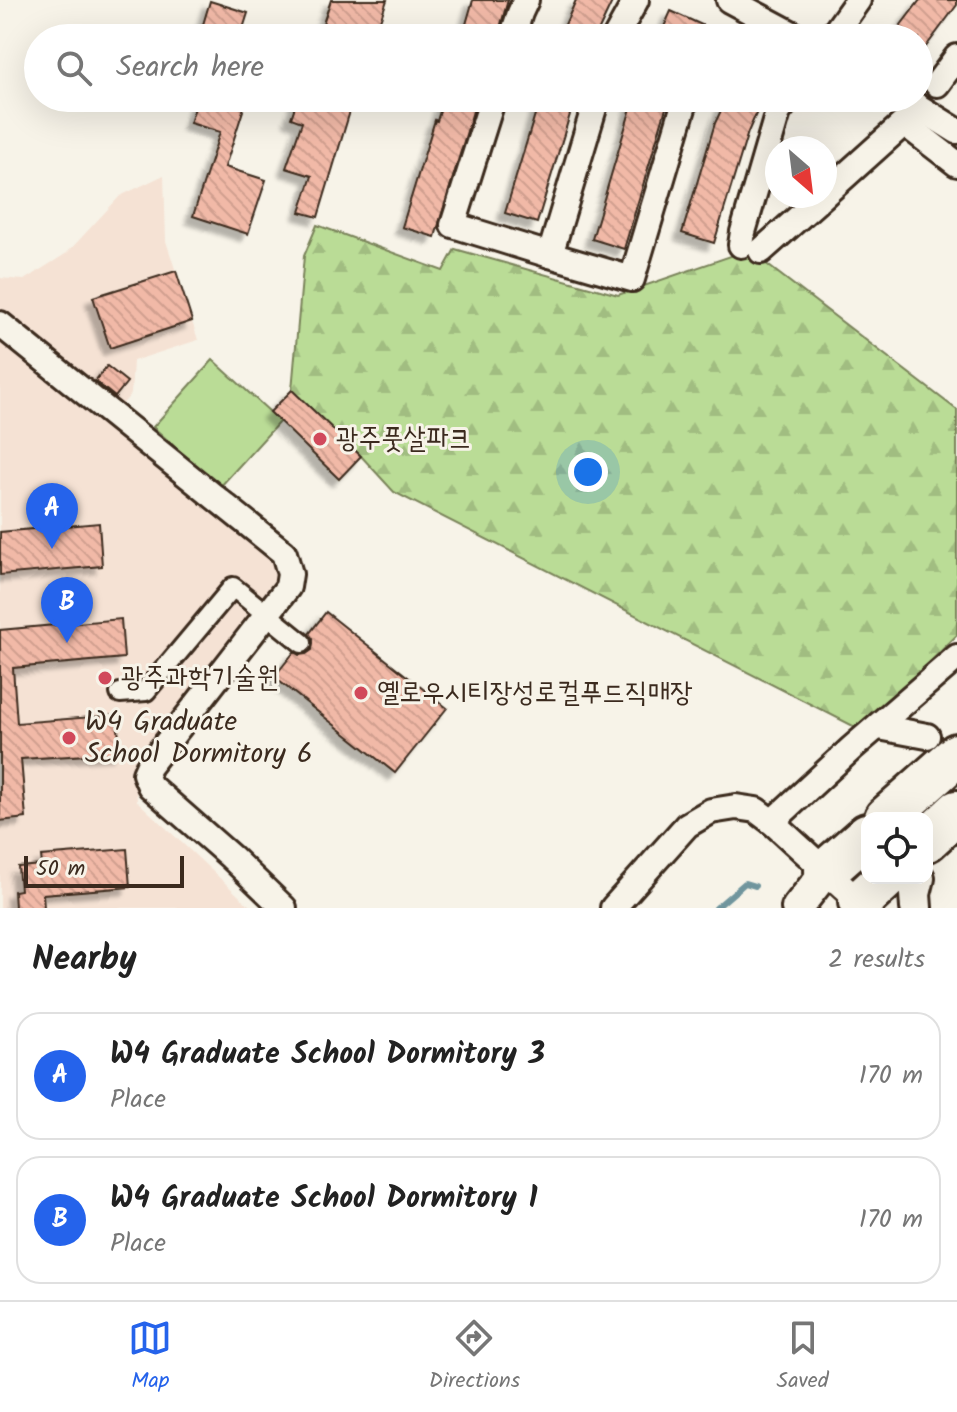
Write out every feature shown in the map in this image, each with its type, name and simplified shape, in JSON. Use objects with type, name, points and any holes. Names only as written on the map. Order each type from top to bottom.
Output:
[{"type":"highway","points":[[891,812],[942,746]]},
{"type":"highway","points":[[826,871],[861,840]]},
{"type":"street","points":[[516,24],[526,0]]},
{"type":"street","points":[[623,24],[636,0]]},
{"type":"street","points":[[729,0],[774,24]]},
{"type":"street","points":[[841,24],[858,0]]},
{"type":"street","points":[[937,84],[957,57]]},
{"type":"street","points":[[489,112],[453,225],[632,279],[682,112]]},
{"type":"street","points":[[550,255],[593,112]]},
{"type":"street","points":[[771,136],[778,112]]},
{"type":"street","points":[[926,112],[957,131]]},
{"type":"street","points":[[837,183],[904,123],[957,164]]},
{"type":"street","points":[[765,157],[743,232],[751,248],[806,208]]},
{"type":"street","points":[[0,324],[280,547],[287,559],[288,587],[145,774],[150,786],[284,908]]},
{"type":"street","points":[[120,693],[146,691],[233,587],[302,643]]},
{"type":"street","points":[[772,822],[957,657]]},
{"type":"street","points":[[879,727],[942,746]]},
{"type":"street","points":[[613,908],[687,825],[711,811],[736,807],[756,810],[826,871],[867,899]]},
{"type":"street","points":[[797,908],[826,871]]},
{"type":"street","points":[[916,908],[918,884]]},
{"type":"shaded area","points":[[164,175],[166,241],[198,340],[133,361],[131,394],[121,406],[0,309],[0,278],[24,280],[67,253],[120,196]]},
{"type":"shaded area","name":"광주과학기술원","points":[[0,333],[278,554],[285,583],[135,774],[137,801],[252,908],[0,908]]},
{"type":"green space","points":[[317,225],[443,271],[455,249],[618,295],[748,250],[957,410],[957,635],[861,730],[394,492],[292,390],[304,256]]},
{"type":"green space","points":[[213,360],[280,421],[220,487],[153,427]]},
{"type":"building","points":[[331,0],[387,0],[379,24],[323,24]]},
{"type":"building","points":[[473,0],[508,0],[501,24],[466,24]]},
{"type":"building","points":[[576,0],[613,0],[602,24],[565,24]]},
{"type":"building","points":[[920,0],[957,0],[957,5],[933,37],[933,24],[902,24]]},
{"type":"building","points":[[210,1],[248,13],[244,24],[203,24]]},
{"type":"building","points":[[671,11],[700,24],[665,24]]},
{"type":"building","points":[[194,112],[243,112],[225,167],[266,180],[248,234],[193,216],[220,132],[190,123]]},
{"type":"building","points":[[293,112],[350,112],[318,217],[300,212],[312,176],[286,168],[302,122],[291,118]]},
{"type":"building","points":[[440,112],[473,112],[435,237],[402,227]]},
{"type":"building","points":[[536,112],[571,112],[537,223],[505,213]]},
{"type":"building","points":[[630,112],[665,112],[624,249],[592,239]]},
{"type":"building","points":[[720,112],[757,112],[714,243],[682,233]]},
{"type":"building","points":[[176,271],[192,321],[110,348],[93,297]]},
{"type":"building","points":[[107,366],[127,382],[115,397],[95,381]]},
{"type":"building","name":"광주풋살파크","points":[[292,390],[361,456],[339,479],[270,412]]},
{"type":"building","points":[[99,523],[102,566],[0,575],[0,532]]},
{"type":"building","name":"옐로우시티장성로컬푸드직매장","points":[[326,612],[447,708],[395,773],[274,677],[294,652],[299,655],[312,650],[313,639],[309,634]]},
{"type":"building","points":[[121,619],[124,658],[13,668],[17,723],[117,715],[120,753],[21,759],[26,818],[0,821],[0,630]]},
{"type":"building","points":[[127,849],[130,887],[43,894],[44,908],[15,908],[14,891],[20,890],[18,867],[42,865],[41,856]]},
{"type":"waterway","points":[[716,908],[745,883],[755,886]]},
{"type":"place","name":"광주풋살파크","points":[[320,439]]},
{"type":"place","name":"W4 Graduate School Dormitory 3","points":[[52,549]]},
{"type":"place","name":"W4 Graduate School Dormitory 1","points":[[67,643]]},
{"type":"place","name":"광주과학기술원","points":[[105,678]]},
{"type":"place","name":"옐로우시티장성로컬푸드직매장","points":[[361,693]]},
{"type":"place","name":"W4 Graduate School Dormitory 6","points":[[69,738]]}]
